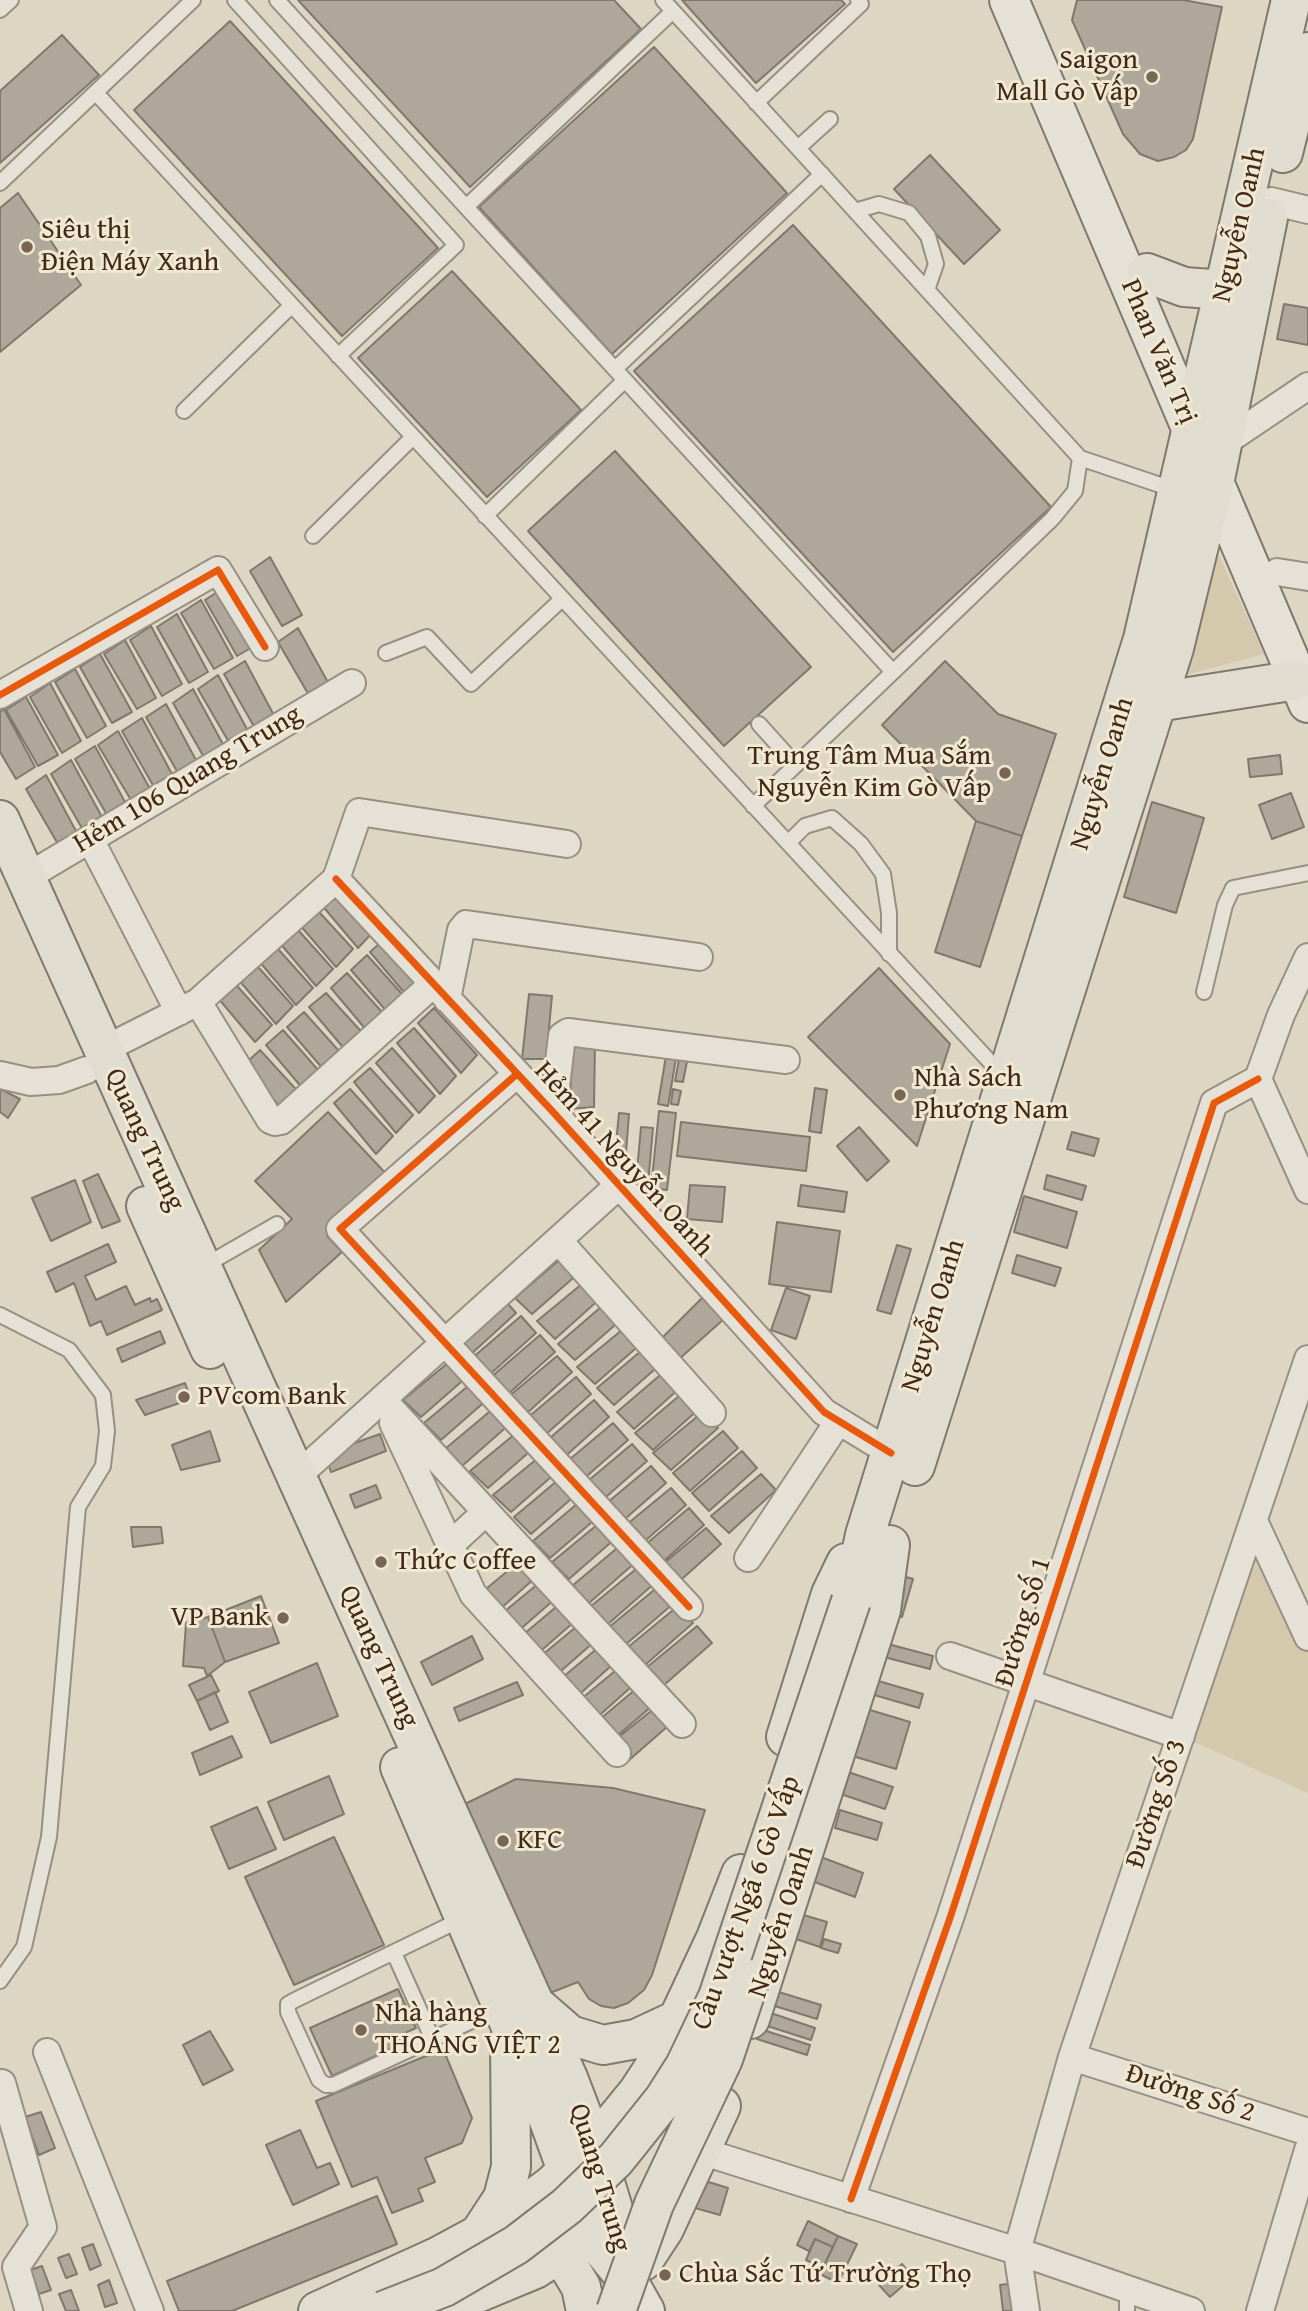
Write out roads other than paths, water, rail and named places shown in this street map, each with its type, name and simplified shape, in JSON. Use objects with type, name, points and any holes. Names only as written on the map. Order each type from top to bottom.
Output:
[{"type":"main road","name":"Phan Văn Trị","points":[[1009,0],[1205,424]]},
{"type":"main road","points":[[1032,0],[1147,273],[1205,424],[1292,574],[1308,643]]},
{"type":"main road","name":"Nguyễn Oanh","points":[[860,1604],[877,1540],[1157,702],[1198,494],[1205,424],[1225,290],[1291,0]]},
{"type":"main road","name":"Nguyễn Oanh","points":[[1205,424],[1271,201],[1308,52]]},
{"type":"main road","points":[[1147,273],[1173,284],[1225,290]]},
{"type":"main road","name":"Nguyễn Oanh","points":[[604,2311],[629,2304],[727,2092],[881,1610],[877,1540],[891,1453],[1127,697],[1198,494]]},
{"type":"main road","points":[[1157,702],[1303,692],[1198,494]]},
{"type":"main road","name":"Quang Trung","points":[[0,820],[13,875],[95,1060],[197,1277],[296,1477],[478,1911],[517,2012],[581,2158],[590,2236],[629,2304]]},
{"type":"main road","name":"Quang Trung","points":[[197,1277],[400,1766],[478,1911]]},
{"type":"main road","name":"Nguyễn Oanh","points":[[488,2230],[581,2158],[621,2114],[659,2060],[738,1885],[831,1594],[844,1566],[877,1540]]},
{"type":"main road","name":"Cầu vượt Ngã 6 Gò Vấp","points":[[629,2304],[654,2204],[733,2032],[860,1604]]},
{"type":"main road","name":"Cầu vượt Ngã 6 Gò Vấp","points":[[383,2311],[444,2287],[516,2245],[566,2206],[607,2168],[664,2098],[685,2066],[718,1997],[860,1604]]},
{"type":"main road","points":[[488,2230],[508,2183],[511,2151],[508,2057],[517,2012],[552,2022],[570,2035],[603,2045],[645,2035],[679,2019]]},
{"type":"main road","points":[[659,2060],[727,2092]]},
{"type":"main road","points":[[621,2114],[701,2151]]},
{"type":"main road","points":[[318,2311],[488,2230],[522,2218],[590,2236]]},
{"type":"main road","points":[[434,2311],[516,2278],[590,2236]]},
{"type":"main road","points":[[586,2311],[581,2287],[590,2236]]},
{"type":"street","points":[[1271,201],[1308,210]]},
{"type":"street","points":[[1205,424],[1308,386]]},
{"type":"street","points":[[0,695],[218,570],[265,647]]},
{"type":"street","name":"Hẻm 106 Quang Trung","points":[[13,875],[90,839],[352,683]]},
{"type":"street","points":[[0,1074],[31,1082],[59,1080],[189,1007],[336,879],[359,812],[567,844]]},
{"type":"street","points":[[90,839],[189,1007],[270,1120],[281,1121],[440,992],[461,930],[466,923],[699,957]]},
{"type":"street","name":"Hẻm 41 Nguyễn Oanh","points":[[336,879],[824,1412],[891,1453]]},
{"type":"street","points":[[1308,957],[1281,1015],[1258,1079],[1308,1191]]},
{"type":"street","points":[[552,1112],[562,1037],[568,1032],[786,1060]]},
{"type":"street","points":[[517,1074],[340,1229],[689,1607]]},
{"type":"street","name":"Đường Số 1","points":[[851,2199],[950,1918],[1028,1681],[1111,1412],[1214,1103],[1258,1079]]},
{"type":"street","points":[[296,1477],[618,1186]]},
{"type":"street","points":[[558,1240],[712,1413]]},
{"type":"street","name":"Đường Số 3","points":[[1017,2251],[1072,2057],[1308,1359]]},
{"type":"street","points":[[382,1399],[682,1724]]},
{"type":"street","points":[[382,1399],[473,1594],[617,1753]]},
{"type":"street","points":[[748,1558],[838,1422]]},
{"type":"street","points":[[450,1545],[486,1512]]},
{"type":"street","points":[[1254,1521],[1308,1637]]},
{"type":"street","points":[[950,1656],[1181,1736]]},
{"type":"street","points":[[47,2052],[150,2311]]},
{"type":"street","name":"Đường Số 2","points":[[1072,2057],[1308,2132]]},
{"type":"street","points":[[6,2079],[43,2227],[8,2260],[29,2311]]},
{"type":"street","points":[[1260,2311],[1308,2150]]},
{"type":"street","points":[[701,2151],[1017,2251],[1127,2300],[1191,2311]]},
{"type":"street","points":[[1017,2251],[1026,2311]]},
{"type":"lane","points":[[0,10],[10,0]]},
{"type":"lane","points":[[0,183],[193,0]]},
{"type":"lane","points":[[235,0],[456,246],[338,356]]},
{"type":"lane","points":[[277,0],[892,672]]},
{"type":"lane","points":[[757,103],[861,4],[858,0]]},
{"type":"lane","points":[[466,207],[668,6],[1080,458],[1198,494]]},
{"type":"lane","points":[[96,93],[1007,1081]]},
{"type":"lane","points":[[798,148],[830,118]]},
{"type":"lane","points":[[485,516],[620,375],[822,174]]},
{"type":"lane","points":[[855,211],[879,204],[909,213],[928,236],[936,264],[927,290]]},
{"type":"lane","points":[[184,411],[291,306]]},
{"type":"lane","points":[[313,536],[413,437]]},
{"type":"lane","points":[[753,806],[1052,519],[1075,491],[1080,458]]},
{"type":"lane","points":[[386,653],[427,637],[471,684],[562,599]]},
{"type":"lane","points":[[759,724],[796,765]]},
{"type":"lane","points":[[789,842],[805,826],[832,818],[861,844],[883,874],[889,914],[889,954]]},
{"type":"lane","points":[[1204,992],[1225,905],[1233,888],[1308,873]]},
{"type":"lane","points":[[197,1277],[277,1224]]},
{"type":"lane","points":[[0,1315],[69,1350],[103,1395],[107,1431],[103,1466],[78,1507],[49,1837],[24,1947],[0,1981]]},
{"type":"lane","points":[[478,1911],[288,2004],[293,2023],[319,2080],[326,2085],[333,2085],[433,2040],[517,2012]]},
{"type":"lane","points":[[394,1953],[433,2040]]},
{"type":"place","name":"Saigon Mall Gò Vấp","points":[[1152,77]]},
{"type":"place","name":"Siêu thị Điện Máy Xanh","points":[[27,247]]},
{"type":"place","name":"Trung Tâm Mua Sắm Nguyễn Kim Gò Vấp","points":[[1005,773]]},
{"type":"place","name":"Nhà Sách Phương Nam","points":[[900,1095]]},
{"type":"place","name":"PVcom Bank","points":[[184,1397]]},
{"type":"place","name":"Thức Coffee","points":[[381,1562]]},
{"type":"place","name":"VP Bank","points":[[283,1618]]},
{"type":"place","name":"KFC","points":[[503,1841]]},
{"type":"place","name":"Nhà hàng THOÁNG VIỆT 2","points":[[361,2030]]},
{"type":"place","name":"Chùa Sắc Tứ Trường Thọ","points":[[665,2275]]}]
